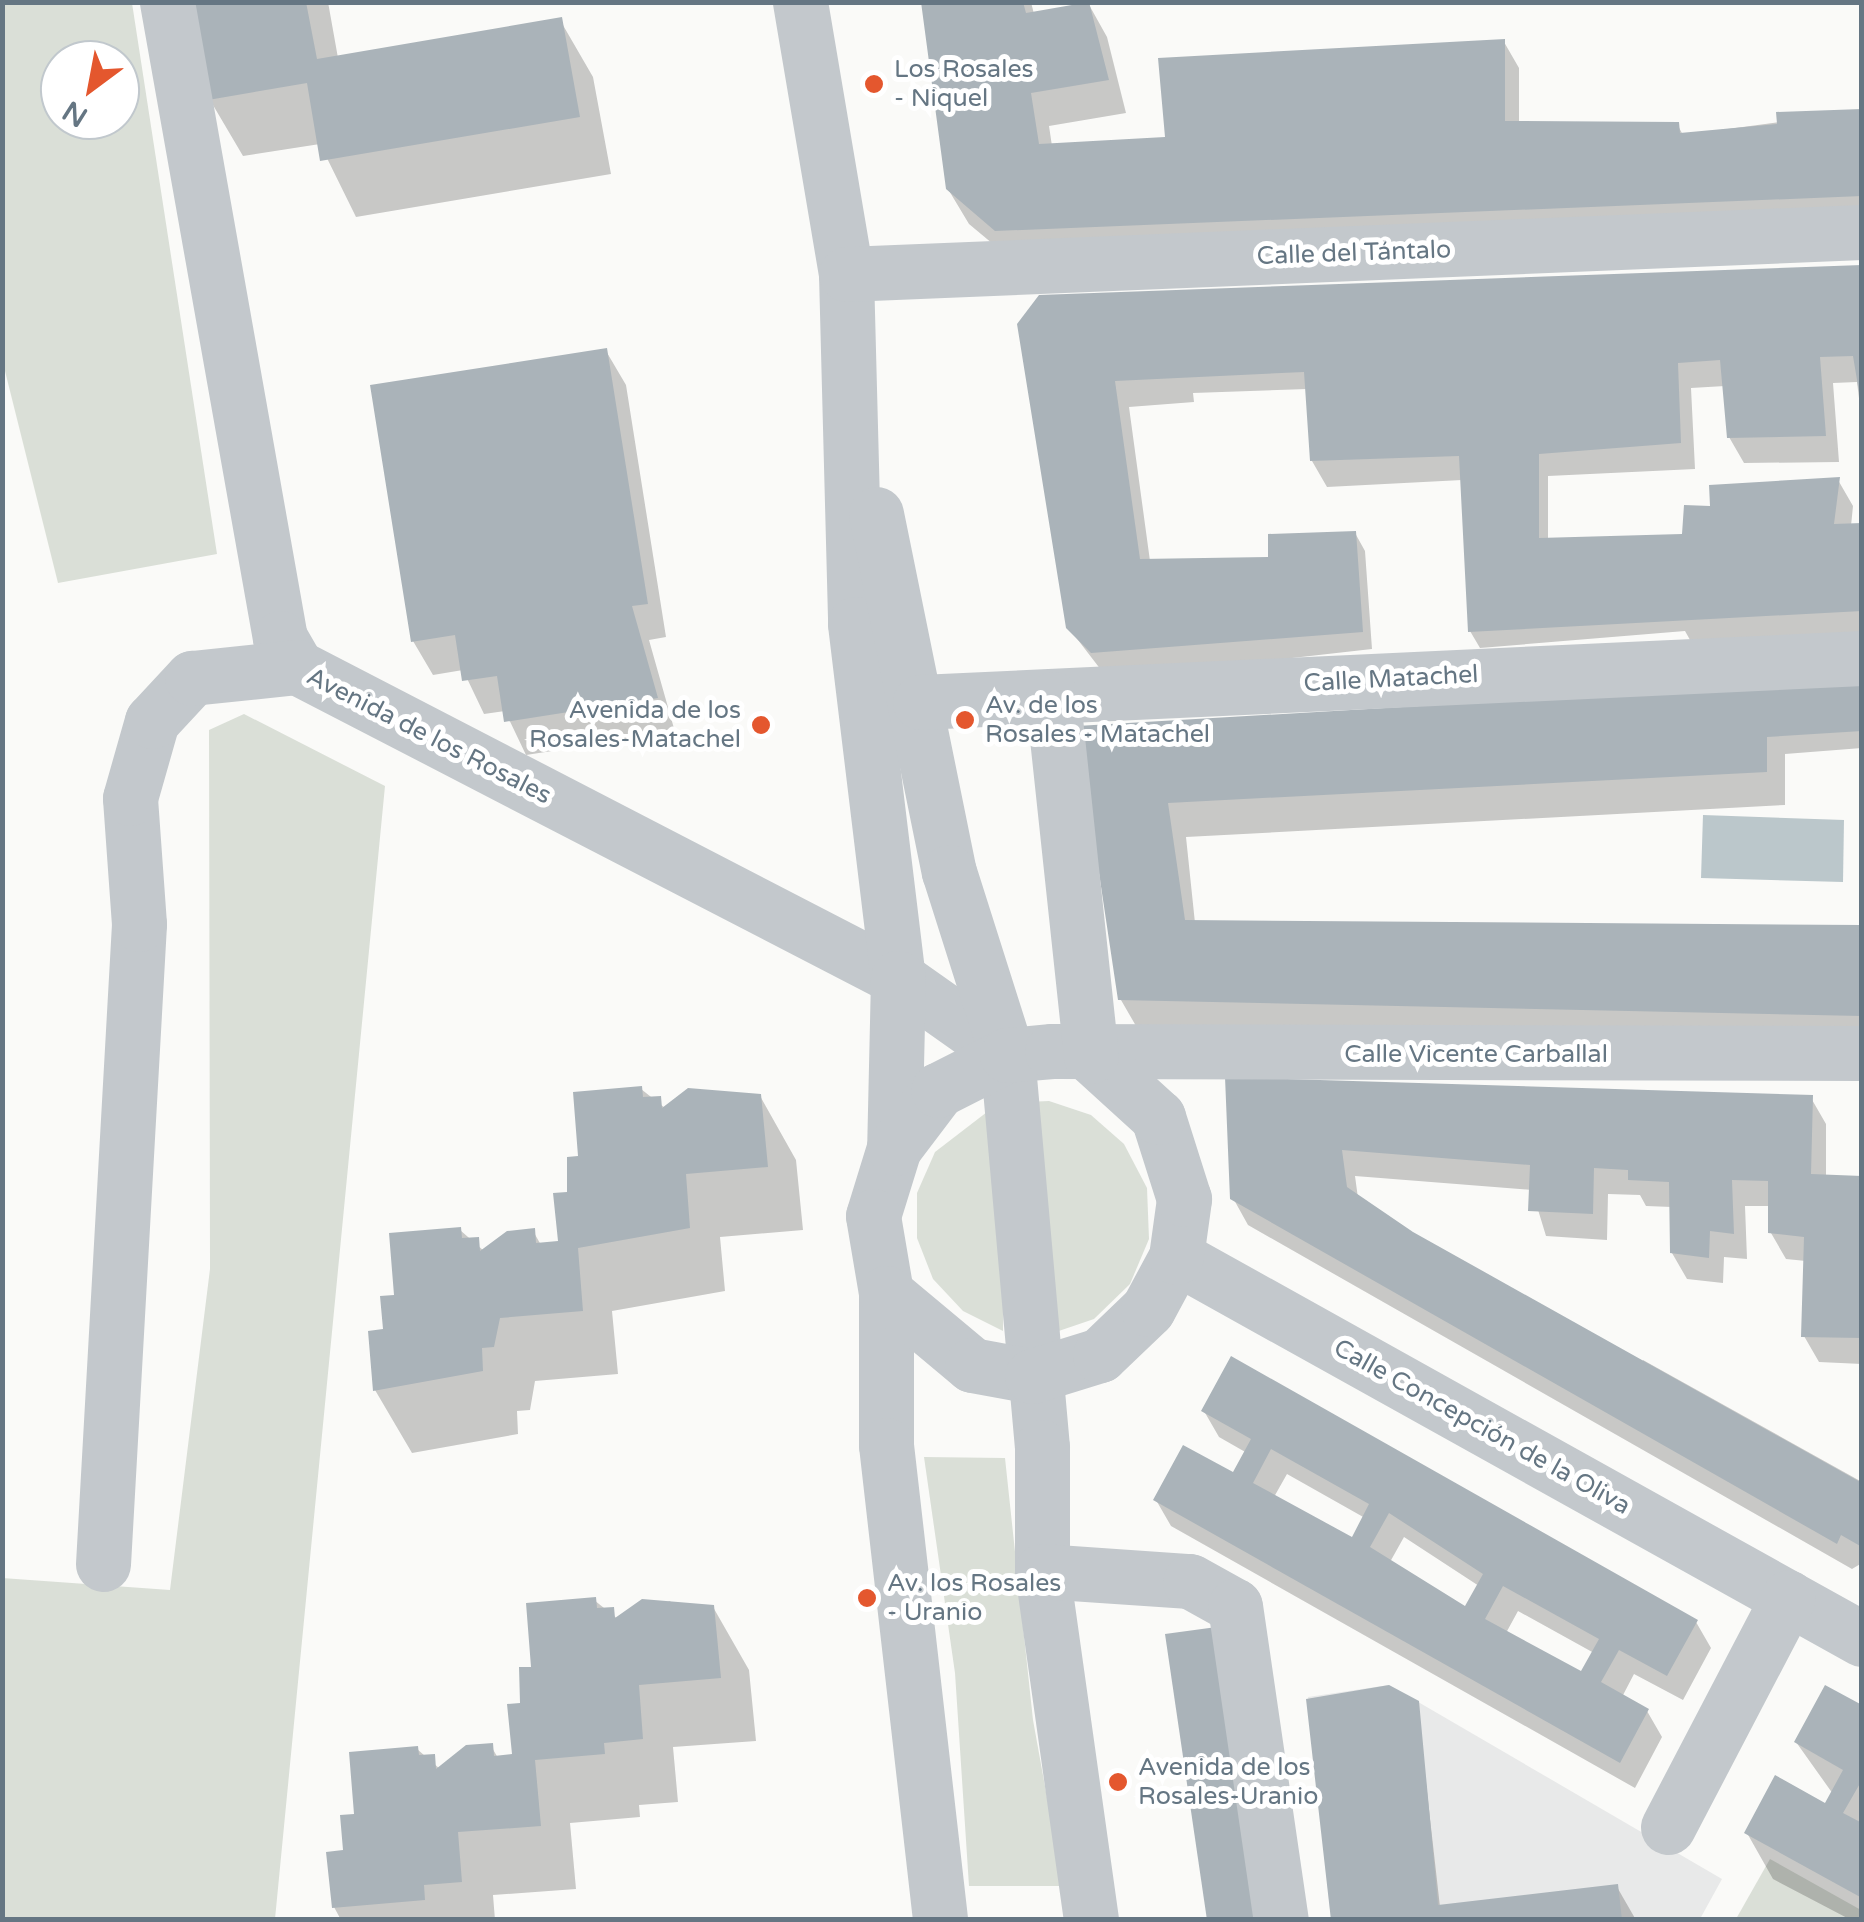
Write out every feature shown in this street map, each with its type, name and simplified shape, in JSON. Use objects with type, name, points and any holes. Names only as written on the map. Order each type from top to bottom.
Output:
[{"type":"street","name":"Avenida de los Rosales","points":[[167,2],[280,638],[297,668],[898,978],[1007,1055]]},
{"type":"street","points":[[800,2],[846,274],[855,624],[898,978],[894,1148],[873,1216],[886,1292],[886,1446],[940,1920]]},
{"type":"street","name":"Calle del Tántalo","points":[[846,274],[1862,232]]},
{"type":"street","points":[[848,396],[920,702],[949,872],[1007,1055],[1032,1376],[1042,1571],[1091,1920]]},
{"type":"street","name":"Calle Matachel","points":[[920,702],[1053,699],[1862,658]]},
{"type":"street","points":[[103,1564],[139,924],[130,798],[152,721],[192,678],[297,668]]},
{"type":"street","points":[[1053,699],[1090,1056]]},
{"type":"street","name":"Calle Vicente Carballal","points":[[1090,1056],[1862,1053]]},
{"type":"street","points":[[886,1292],[972,1366],[1032,1376],[1100,1354],[1148,1310],[1176,1257],[1184,1199],[1158,1117],[1090,1056],[1007,1055],[938,1090],[894,1148]]},
{"type":"street","name":"Calle Concepción de la Oliva","points":[[1176,1257],[1862,1639]]},
{"type":"street","points":[[1042,1571],[1190,1580],[1236,1606],[1280,1920]]},
{"type":"street","points":[[1668,1827],[1788,1597]]},
{"type":"shaded area","points":[[2,3],[132,3],[138,40],[40,40],[40,140],[140,140],[140,55],[217,554],[58,583],[3,363]]},
{"type":"shaded area","points":[[244,714],[385,786],[275,1919],[3,1919],[2,1578],[170,1590],[210,1269],[209,730]]},
{"type":"shaded area","points":[[1703,815],[1844,820],[1843,882],[1701,878]]},
{"type":"shaded area","points":[[1049,1101],[1091,1115],[1124,1144],[1147,1188],[1149,1239],[1130,1284],[1094,1319],[1047,1335],[1027,1102]]},
{"type":"shaded area","points":[[987,1112],[1004,1229],[1003,1331],[963,1311],[933,1279],[917,1238],[917,1193],[935,1152]]},
{"type":"shaded area","points":[[924,1457],[1005,1458],[1033,1720],[1063,1886],[969,1886],[955,1673]]},
{"type":"shaded area","points":[[1389,1685],[1722,1879],[1700,1919],[1331,1919],[1308,1697]]},
{"type":"shaded area","points":[[1770,1859],[1861,1910],[1861,1919],[1736,1919]]},
{"type":"building","points":[[191,2],[306,2],[317,59],[562,17],[580,117],[320,161],[307,83],[208,100]]},
{"type":"building","points":[[921,2],[1023,2],[1026,13],[1089,2],[1109,80],[1031,93],[1039,144],[1165,137],[1158,58],[1505,39],[1505,121],[1679,122],[1680,133],[1777,124],[1776,112],[1862,109],[1862,196],[995,231],[946,189]]},
{"type":"building","points":[[1862,265],[1862,410],[1853,356],[1820,357],[1826,436],[1727,438],[1720,360],[1678,363],[1681,443],[1539,454],[1539,538],[1682,534],[1684,505],[1710,506],[1709,485],[1840,477],[1834,524],[1862,523],[1862,611],[1468,632],[1459,456],[1310,461],[1304,372],[1115,381],[1140,559],[1268,557],[1268,534],[1356,531],[1363,632],[1091,653],[1066,628],[1017,324],[1039,295]]},
{"type":"building","points":[[607,348],[648,604],[632,606],[658,698],[504,722],[497,676],[462,681],[455,635],[411,642],[370,385]]},
{"type":"building","points":[[1862,680],[1862,731],[1767,737],[1767,772],[1168,803],[1185,920],[1862,925],[1862,1016],[1118,1000],[1077,726]]},
{"type":"building","points":[[1225,1077],[1813,1095],[1811,1174],[1862,1176],[1862,1338],[1801,1337],[1804,1237],[1768,1233],[1768,1181],[1732,1180],[1734,1234],[1710,1231],[1709,1258],[1670,1253],[1669,1182],[1628,1180],[1628,1170],[1594,1168],[1593,1214],[1528,1211],[1530,1165],[1342,1150],[1347,1187],[1413,1232],[1862,1483],[1862,1547],[1841,1535],[1837,1544],[1230,1199]]},
{"type":"building","points":[[642,1086],[643,1097],[661,1096],[662,1108],[688,1088],[761,1094],[768,1167],[686,1174],[690,1228],[578,1248],[583,1311],[500,1318],[494,1347],[482,1348],[483,1371],[373,1391],[368,1331],[383,1329],[380,1296],[394,1295],[389,1233],[461,1227],[462,1238],[479,1237],[480,1251],[507,1231],[535,1228],[536,1243],[558,1241],[553,1193],[567,1192],[567,1157],[578,1156],[573,1092]]},
{"type":"building","points":[[1231,1356],[1698,1620],[1667,1676],[1619,1650],[1601,1682],[1649,1709],[1620,1763],[1153,1500],[1183,1445],[1233,1472],[1251,1439],[1201,1411]],"holes":[[[1271,1449],[1369,1504],[1352,1537],[1253,1483]],[[1389,1513],[1483,1574],[1465,1606],[1370,1547]],[[1503,1586],[1599,1639],[1581,1671],[1485,1619]]]},
{"type":"building","points":[[596,1597],[597,1608],[614,1607],[615,1618],[642,1599],[714,1605],[721,1678],[639,1685],[643,1739],[604,1743],[605,1754],[535,1760],[541,1826],[458,1832],[462,1882],[424,1885],[425,1900],[332,1908],[326,1852],[343,1850],[340,1815],[354,1814],[349,1752],[418,1746],[419,1755],[435,1754],[436,1769],[466,1745],[493,1743],[494,1756],[512,1754],[507,1704],[520,1703],[519,1667],[531,1667],[526,1603]]},
{"type":"building","points":[[1224,1626],[1268,1920],[1207,1920],[1165,1634]]},
{"type":"building","points":[[1389,1685],[1419,1701],[1438,1905],[1618,1884],[1622,1920],[1331,1920],[1306,1699]]},
{"type":"building","points":[[1825,1685],[1862,1705],[1862,1780],[1843,1813],[1862,1823],[1862,1898],[1744,1833],[1775,1775],[1825,1803],[1843,1770],[1794,1742]]},
{"type":"place","name":"Los Rosales - Niquel","points":[[874,84]]},
{"type":"place","name":"Av. de los Rosales - Matachel","points":[[965,720]]},
{"type":"place","name":"Avenida de los Rosales-Matachel","points":[[761,725]]},
{"type":"place","name":"Av. los Rosales - Uranio","points":[[867,1598]]},
{"type":"place","name":"Avenida de los Rosales-Uranio","points":[[1118,1782]]}]
